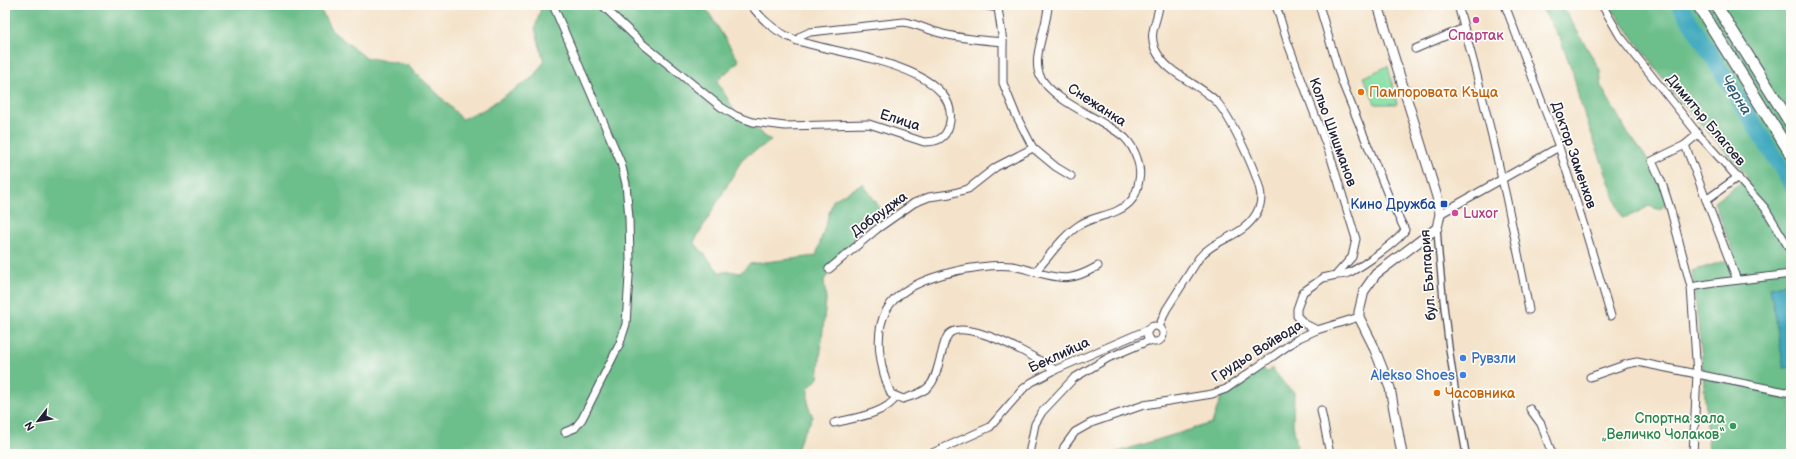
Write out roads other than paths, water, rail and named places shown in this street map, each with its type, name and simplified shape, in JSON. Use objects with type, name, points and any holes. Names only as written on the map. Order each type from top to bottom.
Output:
[{"type":"main road","points":[[1698,5],[1791,154]]},
{"type":"main road","points":[[1716,5],[1791,124]]},
{"type":"street","points":[[553,5],[621,164],[626,184],[629,218],[630,260],[626,324],[620,343],[582,419],[575,428],[565,432]]},
{"type":"street","name":"Елица","points":[[602,5],[644,45],[721,107],[745,120],[784,126],[869,124],[924,142],[934,142],[945,136],[950,123],[948,105],[941,91],[925,79],[888,63],[797,41],[773,28],[761,18],[751,5]]},
{"type":"street","points":[[983,5],[998,8],[1003,42],[1003,83],[1016,115],[1034,148],[1056,167],[1071,176]]},
{"type":"street","name":"Снежанка","points":[[1035,272],[1068,235],[1081,224],[1115,213],[1131,201],[1137,190],[1141,173],[1137,158],[1126,139],[1080,111],[1054,91],[1041,78],[1038,69],[1038,58],[1048,5]]},
{"type":"street","points":[[1159,5],[1152,30],[1154,48],[1161,60],[1175,73],[1206,92],[1217,102],[1240,140],[1252,166],[1261,196],[1256,213],[1246,228],[1212,246],[1199,258],[1166,310],[1159,327]]},
{"type":"street","name":"Кольо Шишманов","points":[[1276,5],[1287,41],[1330,155],[1356,240],[1352,257],[1336,275],[1323,278],[1303,292],[1297,309],[1297,316],[1305,324],[1317,330]]},
{"type":"street","points":[[1319,5],[1342,82],[1390,200],[1405,230],[1402,235],[1383,250],[1350,273],[1336,275]]},
{"type":"street","name":"бул. България","points":[[1378,5],[1437,197],[1440,214],[1436,228],[1448,346],[1453,384],[1466,454]]},
{"type":"street","points":[[1458,5],[1502,179],[1518,248],[1529,310]]},
{"type":"street","name":"Доктор Заменхов","points":[[1505,5],[1559,147],[1586,229],[1611,316]]},
{"type":"street","name":"Димитър Благоев","points":[[1602,5],[1620,36],[1698,134],[1765,208],[1791,251]]},
{"type":"street","points":[[797,41],[801,36],[810,32],[904,22],[915,23],[938,33],[950,36],[1003,42]]},
{"type":"street","points":[[1415,49],[1464,28]]},
{"type":"street","points":[[1693,454],[1697,374],[1691,288],[1671,211],[1662,183],[1652,161],[1685,145],[1698,134]]},
{"type":"street","points":[[1685,145],[1737,280]]},
{"type":"street","points":[[1440,214],[1559,147]]},
{"type":"street","name":"Добруджа","points":[[829,269],[877,229],[914,203],[930,197],[968,189],[996,167],[1034,148]]},
{"type":"street","points":[[1706,200],[1738,177]]},
{"type":"street","points":[[1402,454],[1390,388],[1359,314],[1364,291],[1376,274],[1436,228]]},
{"type":"street","points":[[1056,370],[1034,356],[972,330],[954,330],[948,335],[944,343],[934,383],[923,392],[903,399],[891,394],[888,387],[880,352],[880,329],[886,312],[893,302],[919,283],[939,275],[987,266],[1013,266],[1060,279],[1078,276],[1098,266]]},
{"type":"street","points":[[1691,288],[1737,280],[1791,274]]},
{"type":"street","points":[[1317,330],[1359,314]]},
{"type":"street","points":[[1150,340],[1147,334],[1149,329],[1154,326],[1159,327]]},
{"type":"street","points":[[1029,454],[1036,424],[1042,412],[1074,378],[1108,358],[1150,340],[1156,342],[1162,338],[1163,333],[1159,327]]},
{"type":"street","name":"Беклийца","points":[[930,454],[990,427],[1023,389],[1032,382],[1149,329]]},
{"type":"street","name":"Грудьо Войвода","points":[[1062,454],[1064,446],[1075,432],[1091,423],[1144,405],[1212,394],[1226,389],[1299,338],[1317,330]]},
{"type":"street","points":[[1590,377],[1637,362],[1791,393]]},
{"type":"street","points":[[834,423],[882,410],[889,406],[896,397]]},
{"type":"street","points":[[1530,409],[1541,424],[1552,454]]},
{"type":"street","points":[[1321,410],[1330,454]]},
{"type":"water","points":[[1791,282],[1791,367],[1784,368],[1770,287]]},
{"type":"waterway","name":"Черна","points":[[1680,5],[1791,184]]},
{"type":"place","name":"Спартак","points":[[1476,20]]},
{"type":"place","name":"Пампоровата Къща","points":[[1361,92]]},
{"type":"place","name":"Кино Дружба","points":[[1444,204]]},
{"type":"place","name":"Luxor","points":[[1455,213]]},
{"type":"place","name":"Рувзли","points":[[1463,358]]},
{"type":"place","name":"Alekso Shoes","points":[[1463,375]]},
{"type":"place","name":"Часовника","points":[[1437,393]]},
{"type":"place","name":"Спортна зала „Величко Чолаков“","points":[[1733,426]]}]
